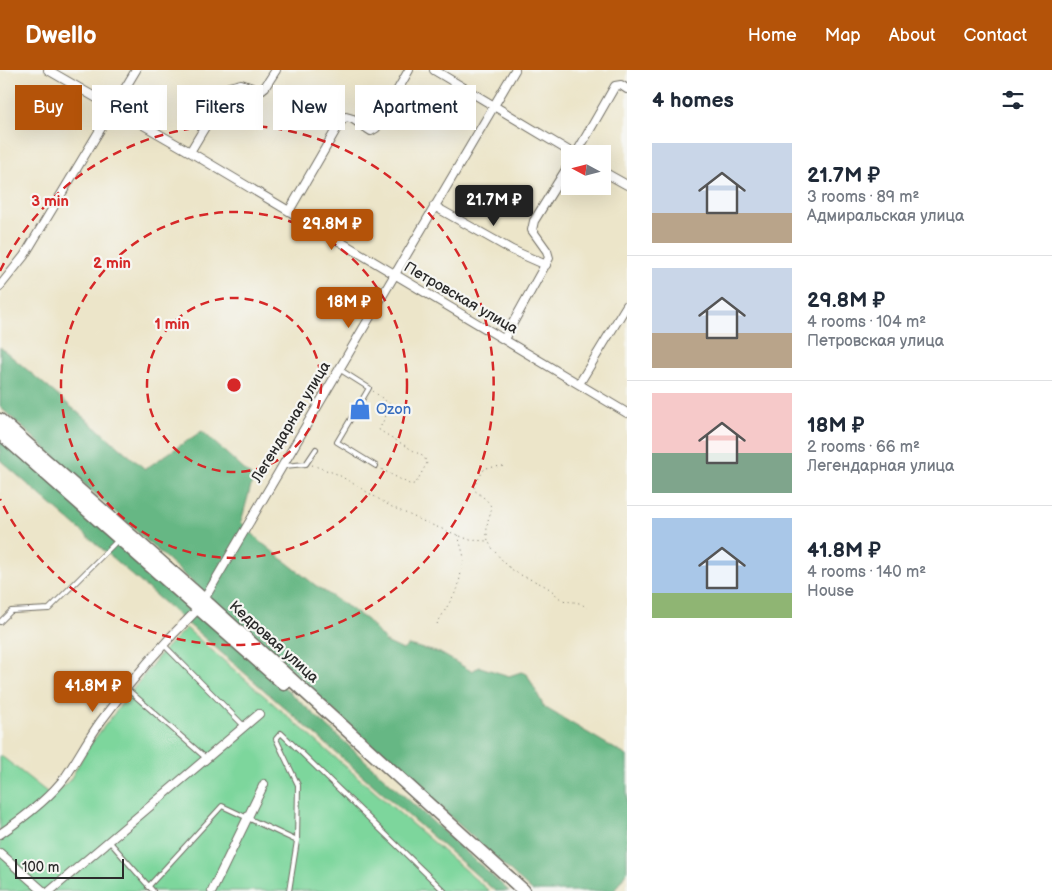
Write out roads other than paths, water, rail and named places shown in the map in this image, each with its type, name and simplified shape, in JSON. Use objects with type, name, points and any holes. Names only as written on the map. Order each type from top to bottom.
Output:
[{"type":"main road","name":"Кедровая улица","points":[[0,420],[512,891]]},
{"type":"main road","name":"Кедровая улица","points":[[0,433],[120,538],[201,604],[524,891]]},
{"type":"street","name":"Петровская улица","points":[[48,70],[92,96]]},
{"type":"street","points":[[127,85],[136,70]]},
{"type":"street","points":[[190,152],[229,87],[241,84],[260,91],[265,87],[276,70]]},
{"type":"street","points":[[289,212],[340,121],[346,117],[353,119],[371,131],[376,128],[409,70]]},
{"type":"street","points":[[434,70],[561,146]]},
{"type":"street","name":"Легендарная улица","points":[[0,834],[22,819],[65,777],[84,743],[126,688],[162,643],[201,604],[515,70]]},
{"type":"street","points":[[580,145],[615,86],[621,85],[627,89]]},
{"type":"street","points":[[0,286],[24,256],[100,130]]},
{"type":"street","name":"Петровская улица","points":[[151,130],[394,275],[504,338],[627,413]]},
{"type":"street","points":[[611,175],[627,185]]},
{"type":"street","points":[[504,338],[546,265],[548,258],[547,250],[532,230],[534,222],[561,178]]},
{"type":"street","points":[[434,206],[512,250],[546,265]]},
{"type":"street","points":[[579,384],[627,305]]},
{"type":"street","points":[[50,891],[260,714]]},
{"type":"street","points":[[212,891],[264,784]]},
{"type":"street","points":[[0,853],[43,891]]},
{"type":"lane","points":[[339,369],[368,388],[337,442],[376,466]]},
{"type":"lane","points":[[281,466],[306,464],[316,449]]},
{"type":"lane","points":[[0,622],[11,610],[49,609],[120,538]]},
{"type":"lane","points":[[162,643],[245,726]]},
{"type":"lane","points":[[126,688],[207,759]]},
{"type":"lane","points":[[289,891],[297,840],[298,785],[276,739],[281,733],[444,891]]},
{"type":"lane","points":[[148,886],[222,806],[247,819],[297,840]]},
{"type":"lane","points":[[109,841],[153,891]]},
{"type":"place","name":"Ozon","points":[[360,409]]}]
